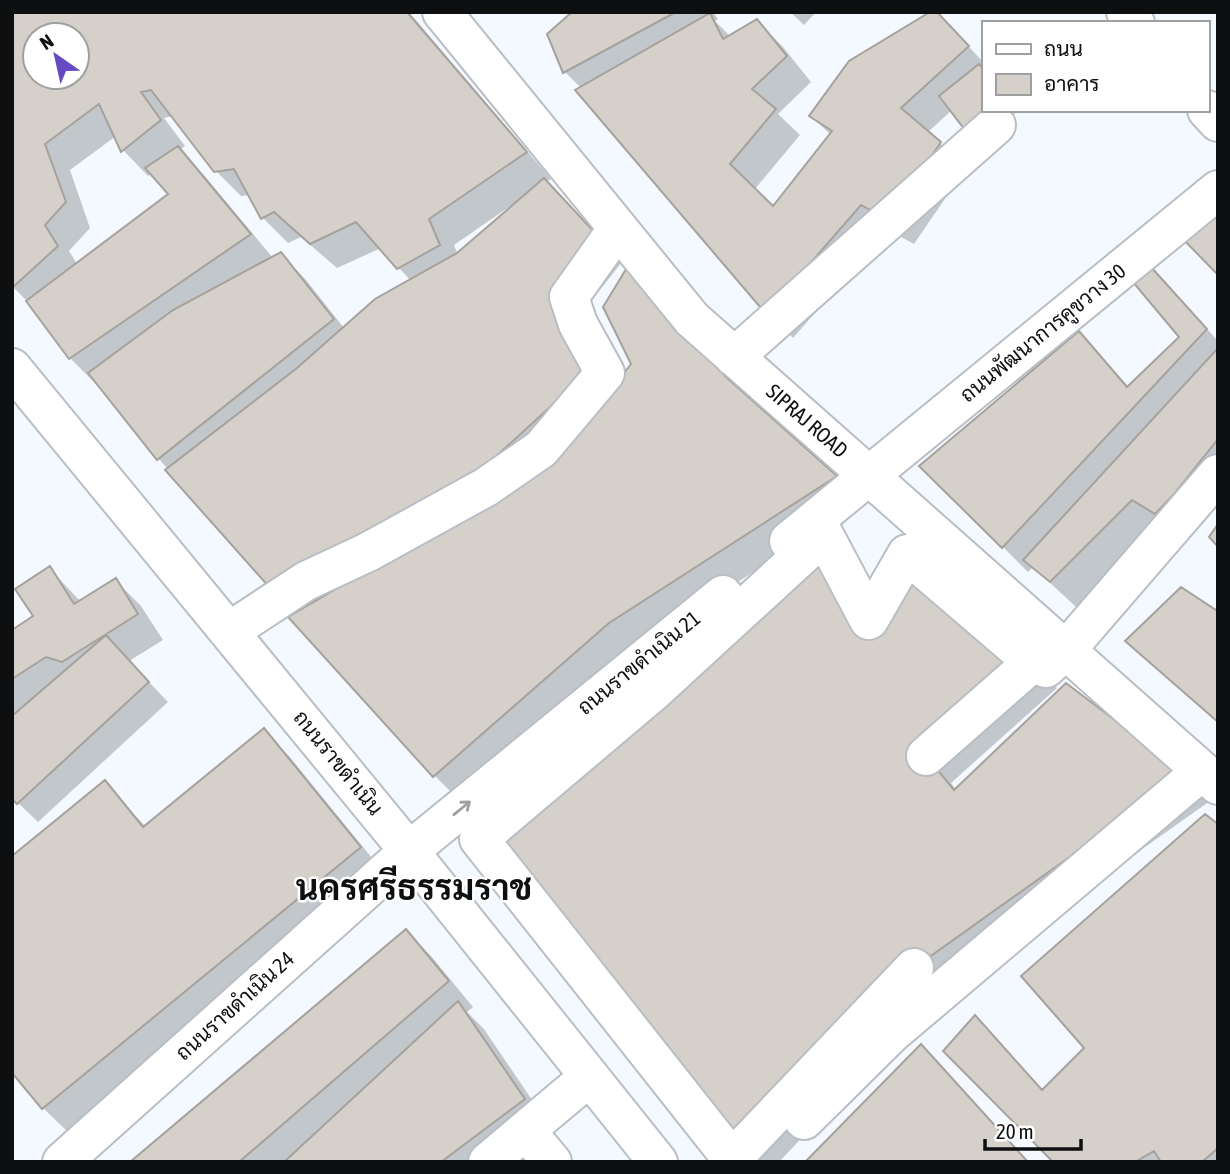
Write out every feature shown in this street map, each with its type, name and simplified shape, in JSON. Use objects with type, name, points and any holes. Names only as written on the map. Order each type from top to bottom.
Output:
[{"type":"street","name":"SIPRAJ ROAD","points":[[442,12],[692,319],[1210,778]]},
{"type":"street","points":[[734,357],[996,125]]},
{"type":"street","name":"ถนนพัฒนาการคูขวาง 30","points":[[869,476],[1218,190]]},
{"type":"street","points":[[230,631],[306,580],[368,552],[486,487],[541,449],[605,373],[579,324],[569,297],[618,228]]},
{"type":"street","name":"ถนนราขดำเนิน","points":[[12,368],[409,851],[658,1162]]},
{"type":"street","points":[[914,968],[732,1159],[479,839],[654,691],[824,535],[869,620],[907,554],[1032,662],[935,758],[1066,650],[1218,474]]},
{"type":"street","name":"ถนนราขดำเนิน 21","points":[[409,851],[869,476]]},
{"type":"street","points":[[762,1162],[891,1034],[1210,778]]},
{"type":"street","name":"ถนนราขดำเนิน 24","points":[[62,1162],[409,851]]},
{"type":"street","points":[[488,1162],[589,1077]]},
{"type":"street","points":[[526,1130],[552,1162]]},
{"type":"building","points":[[12,12],[407,12],[527,152],[429,219],[440,245],[397,269],[356,222],[310,244],[274,212],[261,219],[234,169],[214,172],[151,90],[141,92],[161,120],[121,152],[99,104],[45,144],[66,202],[45,225],[58,246],[12,288]]},
{"type":"building","points":[[572,12],[676,12],[563,73],[547,34]]},
{"type":"building","points":[[930,12],[937,12],[969,46],[901,108],[941,142],[888,220],[861,205],[766,314],[575,90],[710,13],[723,39],[757,19],[787,56],[752,89],[776,109],[730,164],[773,206],[832,131],[809,116],[849,61]]},
{"type":"building","points":[[979,64],[982,68],[982,112],[988,112],[965,130],[939,96]]},
{"type":"building","points":[[178,146],[251,234],[69,359],[26,301],[168,194],[145,168]]},
{"type":"building","points":[[544,178],[598,236],[558,284],[586,363],[562,396],[478,473],[271,589],[165,470],[297,368],[375,299],[457,253]]},
{"type":"building","points":[[1218,209],[1218,275],[1181,237]]},
{"type":"building","points":[[281,252],[334,319],[157,460],[88,373],[173,310]]},
{"type":"building","points":[[628,266],[726,377],[837,476],[609,623],[433,777],[288,617],[557,460],[631,364],[603,307]]},
{"type":"building","points":[[1151,267],[1207,329],[1002,548],[919,466],[1079,331],[1127,387],[1179,337],[1132,281]]},
{"type":"building","points":[[1218,348],[1218,439],[1155,514],[1132,500],[1050,582],[1023,560]]},
{"type":"building","points":[[1218,524],[1218,547],[1209,537]]},
{"type":"building","points":[[824,535],[869,620],[907,554],[1033,662],[926,756],[954,790],[1066,683],[1186,774],[914,968],[732,1159],[479,839]]},
{"type":"building","points":[[50,566],[74,604],[116,578],[138,614],[62,662],[46,657],[12,679],[12,630],[33,616],[15,589]]},
{"type":"building","points":[[1181,587],[1218,609],[1218,722],[1125,641]]},
{"type":"building","points":[[106,635],[149,682],[17,804],[12,799],[12,716]]},
{"type":"building","points":[[264,728],[361,847],[42,1109],[12,1073],[12,856],[105,780],[143,827]]},
{"type":"building","points":[[1205,814],[1218,824],[1218,1148],[1202,1162],[1161,1162],[1154,1151],[1135,1162],[1053,1162],[943,1051],[975,1015],[1042,1090],[1084,1048],[1021,976]]},
{"type":"building","points":[[406,929],[449,981],[239,1162],[130,1162]]},
{"type":"building","points":[[458,1001],[525,1099],[441,1162],[284,1162]]},
{"type":"building","points":[[921,1044],[1028,1162],[805,1162]]},
{"type":"district","name":"นครศรีธรรมราช","points":[[414,888]]}]
